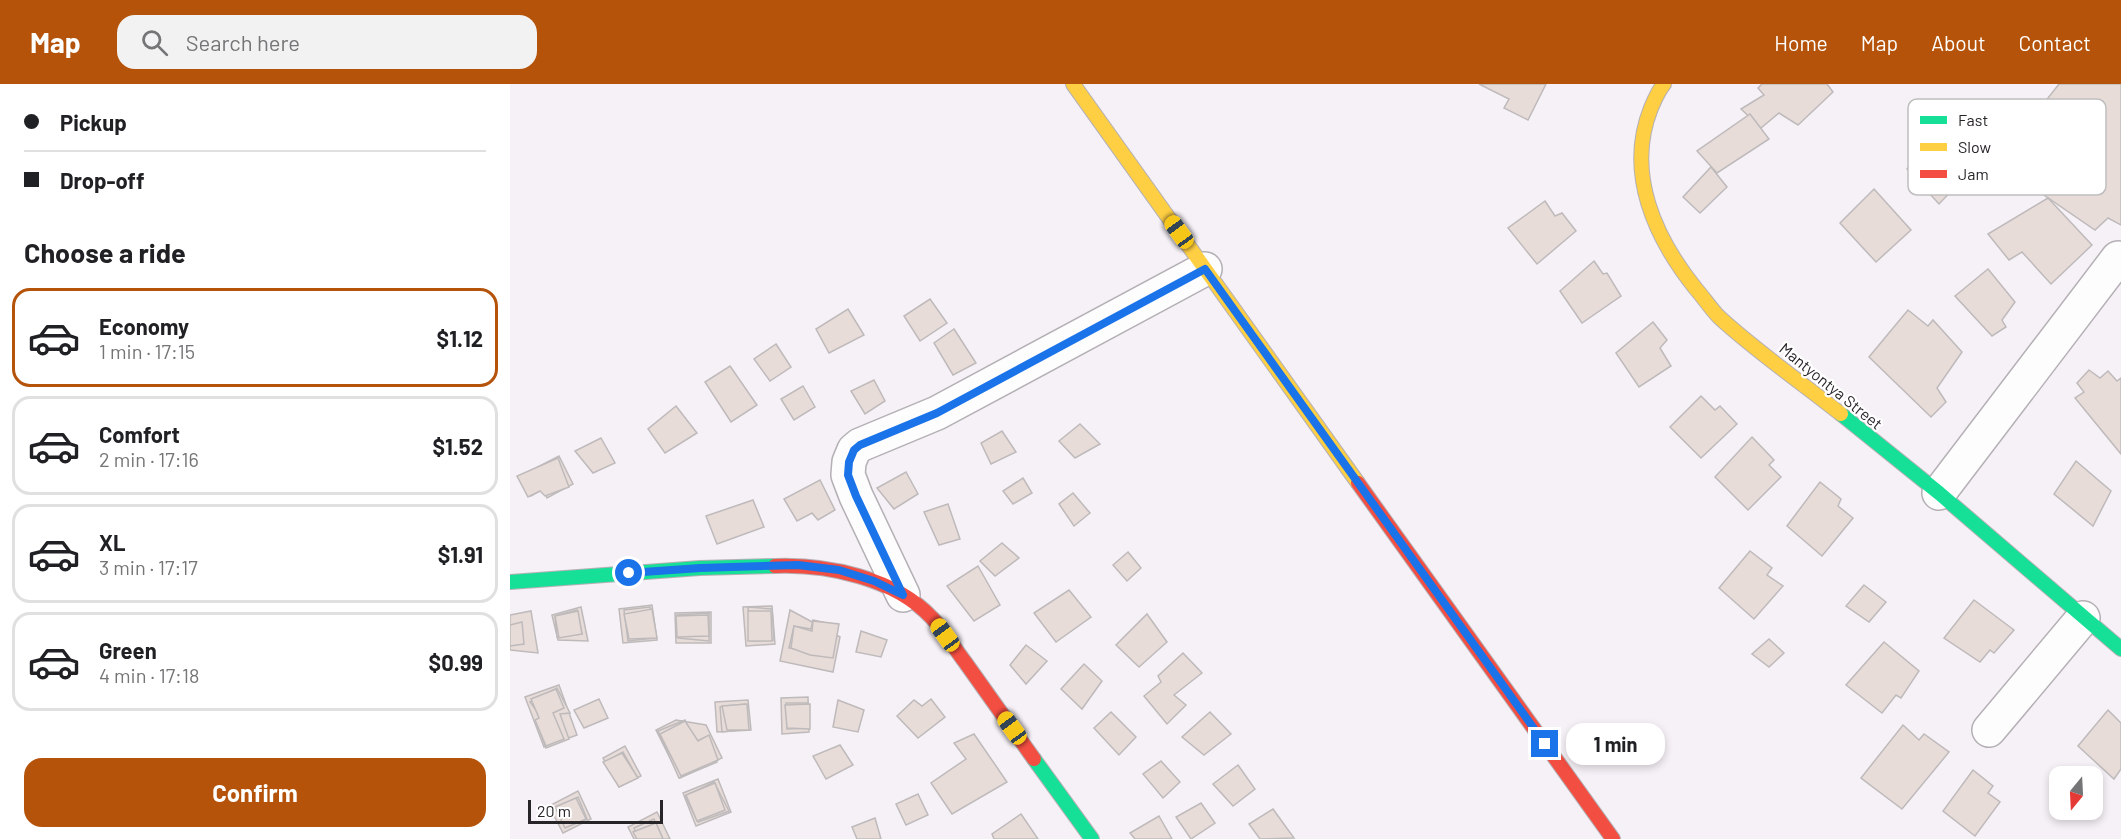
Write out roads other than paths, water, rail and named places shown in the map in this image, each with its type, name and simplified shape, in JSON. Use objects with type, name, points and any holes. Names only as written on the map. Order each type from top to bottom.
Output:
[{"type":"street","points":[[1073,84],[1613,839]]},
{"type":"street","name":"Mantyontya Street","points":[[1664,84],[1659,90],[1647,119],[1640,150],[1643,185],[1657,230],[1683,273],[1718,316],[1939,493],[2121,648]]},
{"type":"street","points":[[1939,493],[2118,258]]},
{"type":"street","points":[[903,595],[848,475],[849,462],[854,450],[872,439],[900,430],[937,413],[1205,269]]},
{"type":"street","points":[[510,582],[700,568],[798,565],[839,570],[874,581],[903,595],[932,616],[1092,839]]},
{"type":"street","points":[[1989,730],[2083,618]]}]
